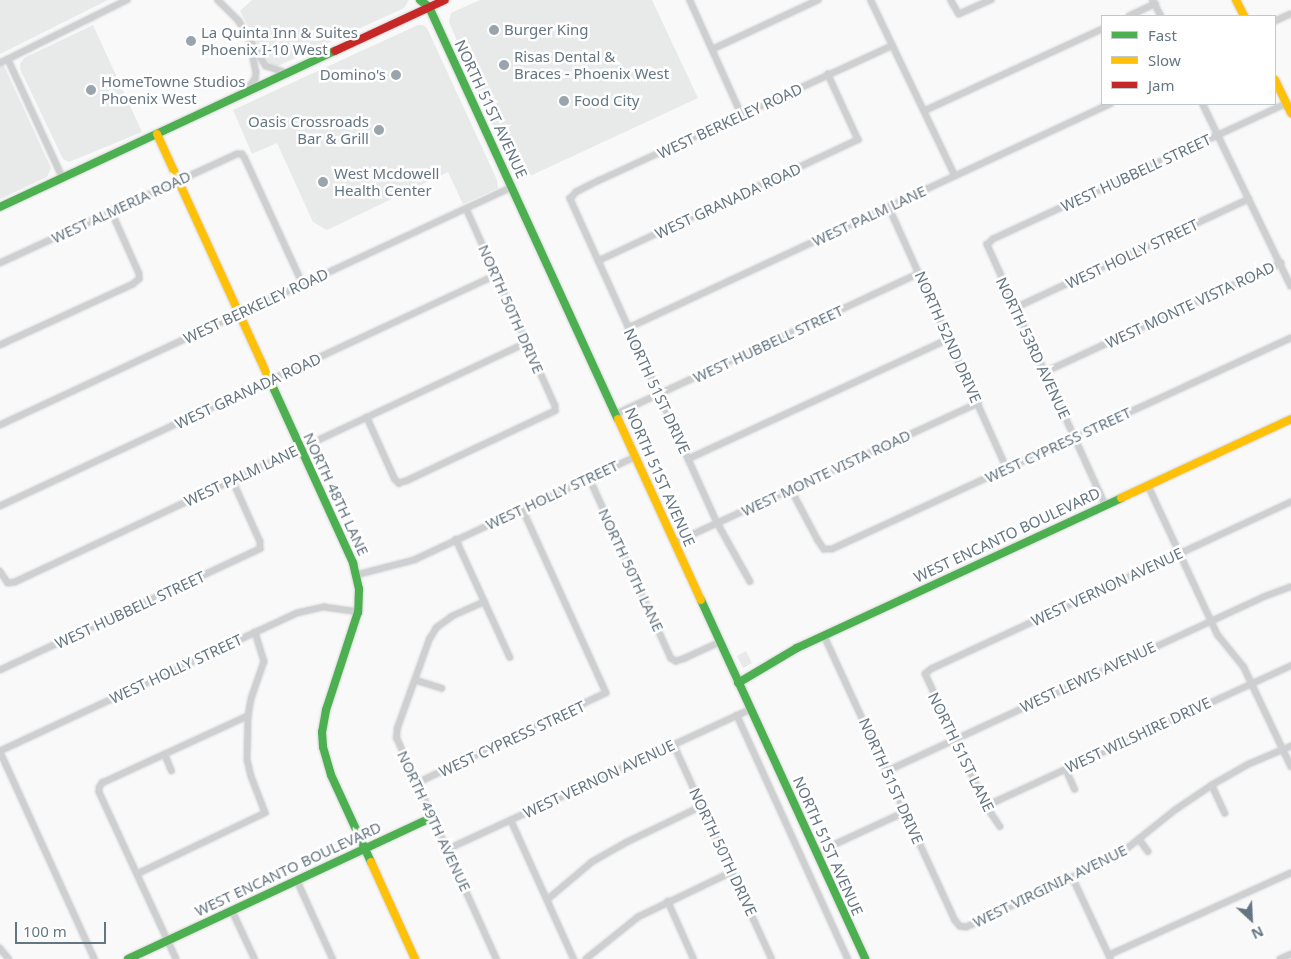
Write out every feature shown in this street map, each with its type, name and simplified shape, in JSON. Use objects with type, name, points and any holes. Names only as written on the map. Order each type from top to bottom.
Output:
[{"type":"street","points":[[0,63],[127,0]]},
{"type":"street","points":[[218,0],[239,21],[250,42],[268,68],[288,73]]},
{"type":"street","name":"NORTH 51ST AVENUE","points":[[420,0],[429,4],[865,959]]},
{"type":"street","points":[[0,207],[288,73],[429,4],[445,0]]},
{"type":"street","points":[[690,0],[742,115]]},
{"type":"street","points":[[713,49],[818,0]]},
{"type":"street","points":[[871,0],[955,175]]},
{"type":"street","points":[[952,0],[959,14],[991,0]]},
{"type":"street","points":[[1236,0],[1244,15]]},
{"type":"street","points":[[1132,15],[1154,2],[1160,15]]},
{"type":"street","points":[[1276,21],[1291,14]]},
{"type":"street","points":[[924,112],[1101,29]]},
{"type":"street","points":[[243,94],[252,84],[256,73],[250,42]]},
{"type":"street","name":"WEST BERKELEY ROAD","points":[[570,199],[576,192],[892,46]]},
{"type":"street","points":[[8,59],[63,178]]},
{"type":"street","name":"WEST GRANADA ROAD","points":[[598,261],[858,140],[828,75]]},
{"type":"street","points":[[1276,82],[1291,113]]},
{"type":"street","name":"WEST HUBBELL STREET","points":[[987,245],[993,239],[1287,103]]},
{"type":"street","name":"WEST PALM LANE","points":[[628,328],[1108,105]]},
{"type":"street","points":[[1203,105],[1291,286]]},
{"type":"street","name":"NORTH 48TH LANE","points":[[157,134],[347,550],[356,575],[359,589],[358,612],[350,642],[326,710],[322,732],[322,747],[330,775],[415,959]]},
{"type":"street","name":"WEST ALMERIA ROAD","points":[[0,263],[178,180],[237,154],[242,154],[303,284]]},
{"type":"street","name":"WEST BERKELEY ROAD","points":[[0,425],[512,187]]},
{"type":"street","name":"NORTH 51ST DRIVE","points":[[570,199],[717,523],[750,582]]},
{"type":"street","name":"WEST HOLLY STREET","points":[[1015,308],[1249,199]]},
{"type":"street","name":"NORTH 52ND DRIVE","points":[[889,207],[1007,468]]},
{"type":"street","name":"NORTH 50TH DRIVE","points":[[367,417],[395,479],[399,483],[554,411],[555,406],[466,208]]},
{"type":"street","points":[[0,345],[133,284],[139,279],[139,274],[111,211]]},
{"type":"street","name":"NORTH 53RD AVENUE","points":[[987,245],[1105,505]]},
{"type":"street","name":"WEST MONTE VISTA ROAD","points":[[1045,372],[1280,263]]},
{"type":"street","name":"WEST HUBBELL STREET","points":[[616,414],[920,273]]},
{"type":"street","name":"WEST GRANADA ROAD","points":[[0,506],[496,276]]},
{"type":"street","name":"WEST CYPRESS STREET","points":[[791,489],[806,523],[824,549],[832,549],[1291,338]]},
{"type":"street","points":[[688,459],[949,339]]},
{"type":"street","name":"WEST PALM LANE","points":[[0,571],[8,583],[15,582],[526,343]]},
{"type":"street","name":"WEST MONTE VISTA ROAD","points":[[674,543],[978,403]]},
{"type":"street","name":"WEST ENCANTO BOULEVARD","points":[[738,683],[765,669],[793,650],[824,635],[1291,419]]},
{"type":"street","name":"WEST HOLLY STREET","points":[[356,575],[414,560],[635,456]]},
{"type":"street","name":"NORTH 50TH LANE","points":[[589,477],[671,658],[676,661],[720,642]]},
{"type":"street","name":"WEST HUBBELL STREET","points":[[0,670],[260,548],[260,542],[232,480]]},
{"type":"street","points":[[1148,485],[1218,635],[1241,661],[1253,682],[1291,766]]},
{"type":"street","name":"WEST VERNON AVENUE","points":[[925,674],[930,669],[1291,502]]},
{"type":"street","name":"WEST CYPRESS STREET","points":[[417,783],[606,693],[522,509]]},
{"type":"street","points":[[456,539],[510,656]]},
{"type":"street","name":"WEST LEWIS AVENUE","points":[[886,770],[1212,621],[1291,587]]},
{"type":"street","name":"NORTH 49TH AVENUE","points":[[485,602],[452,617],[430,634],[398,728],[397,738],[497,959]]},
{"type":"street","name":"WEST HOLLY STREET","points":[[0,751],[297,612],[316,607],[358,612]]},
{"type":"street","points":[[137,874],[266,813],[251,777],[248,760],[248,716],[251,699],[264,662],[255,632]]},
{"type":"street","name":"NORTH 51ST DRIVE","points":[[824,635],[955,920],[960,926]]},
{"type":"street","name":"WEST WILSHIRE DRIVE","points":[[986,806],[1291,666]]},
{"type":"street","name":"NORTH 51ST LANE","points":[[925,674],[986,806],[1000,827]]},
{"type":"street","points":[[415,680],[442,688]]},
{"type":"street","name":"WEST VERNON AVENUE","points":[[448,849],[751,709]]},
{"type":"street","name":"NORTH 51ST AVENUE","points":[[737,715],[848,959]]},
{"type":"street","points":[[176,959],[99,792],[99,788],[102,783],[248,716]]},
{"type":"street","name":"NORTH 50TH DRIVE","points":[[674,744],[772,959]]},
{"type":"street","name":"WEST VIRGINIA AVENUE","points":[[960,926],[966,927],[971,925],[1119,855],[1176,810],[1212,785],[1249,764],[1291,746]]},
{"type":"street","points":[[0,751],[95,959]]},
{"type":"street","points":[[165,754],[172,771]]},
{"type":"street","points":[[1066,769],[1075,789]]},
{"type":"street","points":[[1212,785],[1226,813]]},
{"type":"street","points":[[548,900],[592,862],[627,842],[702,806]]},
{"type":"street","points":[[816,853],[905,812]]},
{"type":"street","name":"WEST ENCANTO BOULEVARD","points":[[128,959],[433,817]]},
{"type":"street","points":[[511,820],[574,959]]},
{"type":"street","name":"WEST VIRGINIA AVENUE","points":[[1140,840],[1148,851]]},
{"type":"street","points":[[586,959],[638,917],[732,872]]},
{"type":"street","points":[[1073,878],[1110,957],[1291,873]]},
{"type":"street","points":[[297,880],[333,959]]},
{"type":"street","points":[[668,901],[694,959]]},
{"type":"street","points":[[232,910],[254,959]]},
{"type":"street","points":[[0,948],[9,959]]},
{"type":"street","points":[[1280,959],[1291,954]]},
{"type":"shaded area","points":[[0,0],[108,0],[0,54]]},
{"type":"shaded area","points":[[252,0],[409,0],[404,8],[278,66],[270,64],[265,58],[240,11]]},
{"type":"shaded area","points":[[480,0],[652,0],[698,98],[517,182],[449,22],[451,13]]},
{"type":"shaded area","points":[[93,25],[142,132],[69,162],[63,159],[20,69],[20,64],[24,58]]},
{"type":"shaded area","points":[[418,25],[423,25],[427,28],[497,180],[498,188],[463,204],[448,172],[327,230],[313,222],[277,143],[252,154],[233,110]]},
{"type":"shaded area","points":[[0,57],[51,168],[47,177],[0,199]]},
{"type":"shaded area","points":[[746,651],[752,663],[743,668],[737,656]]},
{"type":"traffic: fast","points":[[420,0],[429,7],[618,419]]},
{"type":"traffic: fast","points":[[0,207],[335,51]]},
{"type":"traffic: fast","points":[[272,385],[353,563],[359,589],[358,612],[326,710],[322,732],[323,747],[331,775],[371,862]]},
{"type":"traffic: fast","points":[[738,683],[797,648],[1121,498]]},
{"type":"traffic: fast","points":[[701,600],[865,959]]},
{"type":"traffic: fast","points":[[128,959],[433,817]]},
{"type":"traffic: slow","points":[[1236,0],[1244,15]]},
{"type":"traffic: slow","points":[[1276,82],[1291,113]]},
{"type":"traffic: slow","points":[[157,134],[272,385]]},
{"type":"traffic: slow","points":[[618,419],[701,600]]},
{"type":"traffic: slow","points":[[1121,498],[1291,419]]},
{"type":"traffic: slow","points":[[371,862],[415,959]]},
{"type":"traffic: jam","points":[[335,51],[445,0]]},
{"type":"place","name":"Burger King","points":[[494,30]]},
{"type":"place","name":"La Quinta Inn & Suites Phoenix I-10 West","points":[[191,41]]},
{"type":"place","name":"Risas Dental & Braces - Phoenix West","points":[[504,65]]},
{"type":"place","name":"Domino's","points":[[396,75]]},
{"type":"place","name":"HomeTowne Studios Phoenix West","points":[[91,90]]},
{"type":"place","name":"Food City","points":[[564,101]]},
{"type":"place","name":"Oasis Crossroads Bar & Grill","points":[[379,130]]},
{"type":"place","name":"West Mcdowell Health Center","points":[[323,182]]}]
